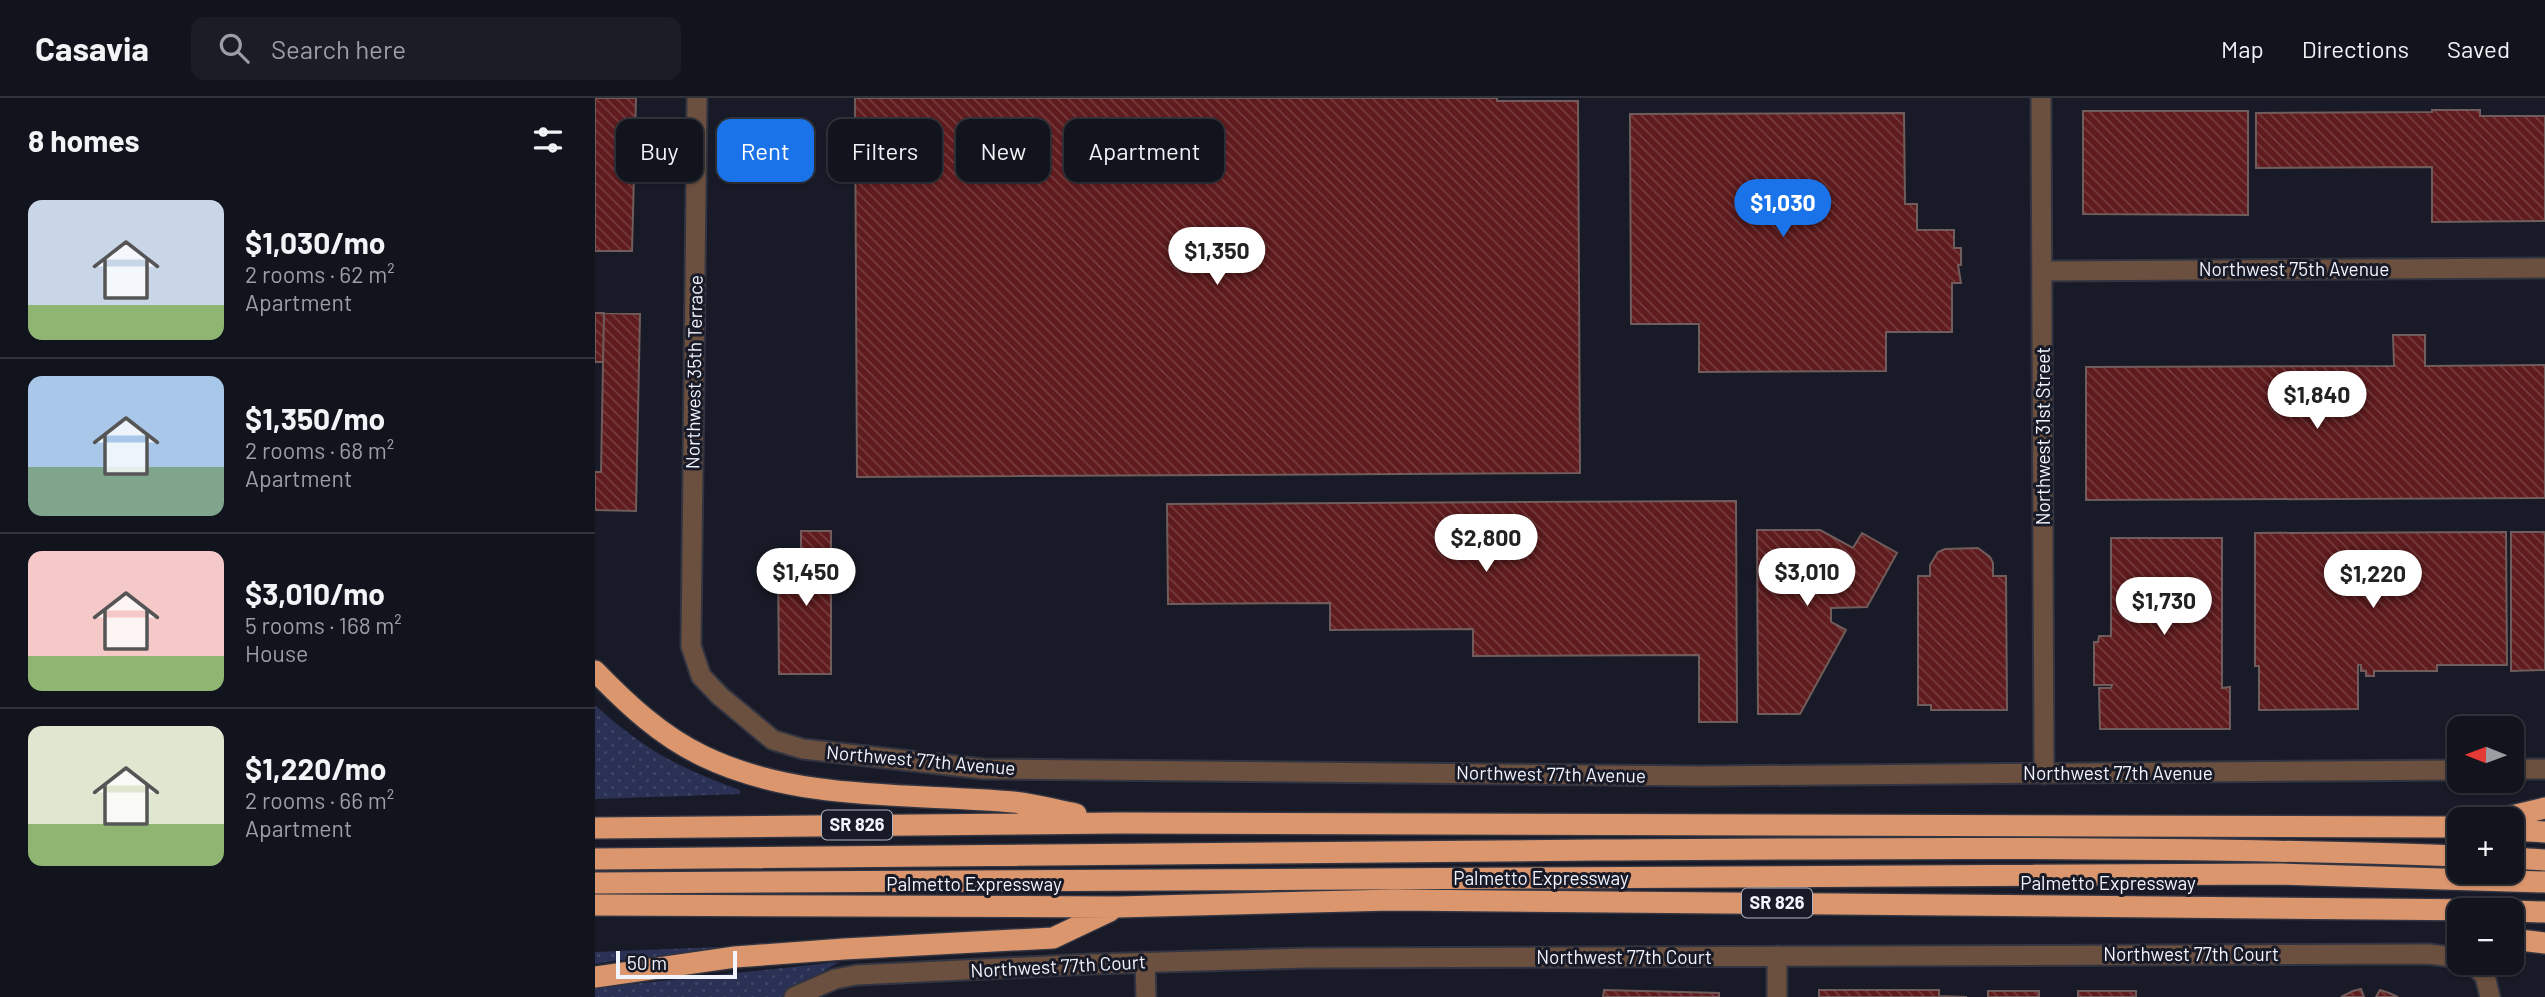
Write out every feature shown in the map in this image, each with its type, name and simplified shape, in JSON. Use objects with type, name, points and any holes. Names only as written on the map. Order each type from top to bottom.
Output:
[{"type":"highway","points":[[595,671],[648,722],[703,756],[742,771],[804,786],[1016,802],[1119,822]]},
{"type":"highway","points":[[2524,813],[2545,808]]},
{"type":"highway","name":"SR 826","points":[[595,828],[1119,822],[2447,827]]},
{"type":"highway","points":[[2524,831],[2545,832]]},
{"type":"highway","points":[[595,859],[972,853],[2019,847],[2277,849],[2447,856]]},
{"type":"highway","points":[[2524,859],[2545,860]]},
{"type":"highway","points":[[595,883],[2238,874],[2545,883]]},
{"type":"highway","name":"Palmetto Expressway","points":[[601,907],[1117,908],[1393,900],[2447,908]]},
{"type":"highway","points":[[595,977],[735,957],[1053,938],[1117,908]]},
{"type":"highway","points":[[2438,908],[2447,912]]},
{"type":"highway","points":[[2524,911],[2545,912]]},
{"type":"highway","points":[[2524,941],[2545,943]]},
{"type":"street","name":"Northwest 35th Terrace","points":[[691,646],[697,98]]},
{"type":"street","name":"Northwest 31st Street","points":[[2041,98],[2044,774]]},
{"type":"street","name":"Northwest 75th Avenue","points":[[2042,271],[2545,268]]},
{"type":"street","name":"Northwest 77th Avenue","points":[[691,646],[701,676],[720,696],[773,740],[803,749],[984,769],[1689,776],[2447,770]]},
{"type":"street","points":[[2524,769],[2545,769]]},
{"type":"street","name":"Northwest 77th Court","points":[[795,997],[835,979],[856,975],[1145,962],[1430,957],[2429,954],[2447,956]]},
{"type":"street","points":[[1777,956],[1777,997]]},
{"type":"street","points":[[1145,962],[1146,997]]},
{"type":"street","points":[[2482,975],[2487,981],[2490,997]]},
{"type":"shaded area","points":[[595,705],[629,734],[663,756],[698,774],[740,790],[740,794],[595,799]]},
{"type":"shaded area","points":[[719,947],[722,953],[595,964],[595,952]]},
{"type":"shaded area","points":[[839,962],[781,997],[595,997],[595,988]]},
{"type":"building","points":[[595,98],[636,98],[635,119],[616,119],[616,182],[634,182],[632,251],[595,251]]},
{"type":"building","points":[[855,98],[1497,98],[1497,101],[1578,101],[1580,473],[857,477],[855,182],[942,182],[942,119],[855,119]]},
{"type":"building","points":[[2480,110],[2480,116],[2545,116],[2545,221],[2432,222],[2432,167],[2256,168],[2256,113]]},
{"type":"building","points":[[2083,111],[2248,111],[2248,215],[2083,214]]},
{"type":"building","points":[[1904,113],[1905,204],[1917,204],[1917,230],[1954,230],[1954,248],[1961,248],[1961,265],[1958,265],[1961,283],[1952,283],[1952,332],[1886,332],[1886,371],[1699,372],[1699,324],[1631,324],[1630,114]]},
{"type":"building","points":[[595,313],[604,313],[603,362],[595,362]]},
{"type":"building","points":[[604,313],[640,314],[636,511],[595,510],[595,472],[601,472]]},
{"type":"building","points":[[2393,335],[2425,335],[2425,366],[2545,365],[2545,498],[2086,500],[2086,367],[2394,366]]},
{"type":"building","points":[[1736,501],[1737,722],[1699,722],[1699,655],[1473,656],[1473,629],[1330,630],[1330,603],[1168,604],[1167,504]]},
{"type":"building","points":[[1757,530],[1820,530],[1853,548],[1862,533],[1897,553],[1867,607],[1831,608],[1831,622],[1846,630],[1800,714],[1758,714]]},
{"type":"building","points":[[801,531],[831,531],[831,674],[779,674],[778,563],[801,563]]},
{"type":"building","points":[[2506,532],[2507,665],[2437,665],[2437,671],[2374,671],[2374,676],[2366,676],[2366,671],[2361,671],[2361,665],[2358,665],[2358,709],[2259,710],[2259,666],[2255,666],[2255,533]]},
{"type":"building","points":[[2511,532],[2545,532],[2545,670],[2511,671]]},
{"type":"building","points":[[2111,538],[2222,538],[2222,688],[2230,687],[2230,729],[2100,729],[2099,688],[2111,688],[2112,685],[2094,685],[2094,642],[2098,642],[2099,636],[2111,636]]},
{"type":"building","points":[[1978,548],[1990,557],[1993,576],[2006,576],[2007,710],[1931,710],[1931,705],[1918,705],[1918,576],[1930,576],[1930,565],[1938,552],[1945,549]]},
{"type":"building","points":[[2361,989],[2364,997],[2341,997],[2353,991]]},
{"type":"building","points":[[1604,990],[1719,993],[1719,997],[1603,997]]},
{"type":"building","points":[[1819,990],[1939,990],[1939,996],[1967,997],[1819,997]]},
{"type":"building","points":[[2380,990],[2389,993],[2398,997],[2376,997]]},
{"type":"building","points":[[1988,991],[2039,991],[2039,997],[1988,997]]},
{"type":"building","points":[[2078,991],[2136,991],[2136,997],[2078,997]]}]
